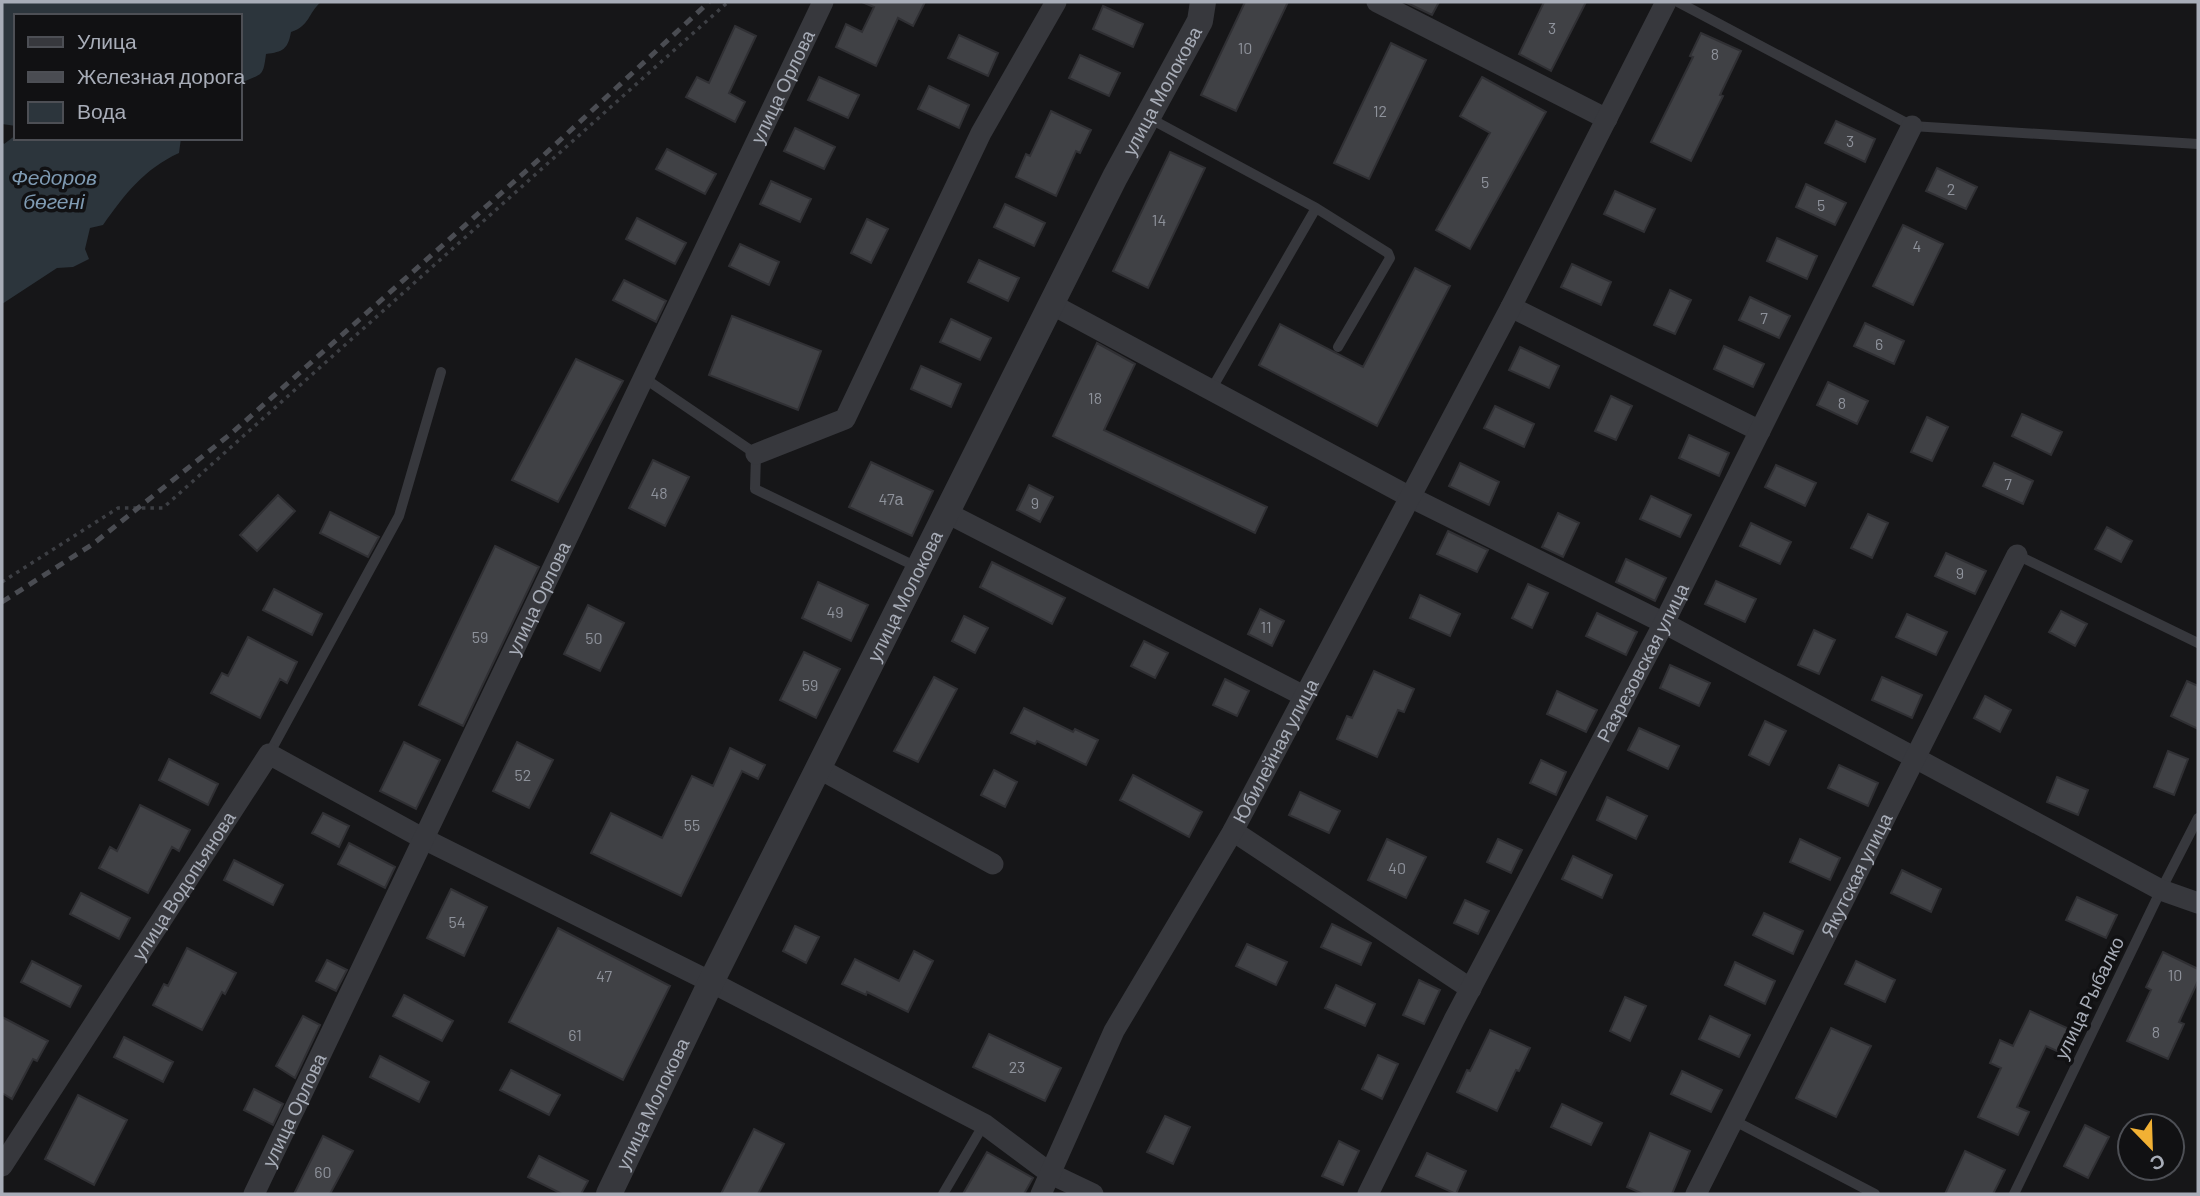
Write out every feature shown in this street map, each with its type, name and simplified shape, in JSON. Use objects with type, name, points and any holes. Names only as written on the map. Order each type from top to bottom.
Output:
[{"type":"street","name":"улица Орлова","points":[[254,1194],[823,2]]},
{"type":"street","points":[[756,454],[845,419],[981,133],[1056,2]]},
{"type":"street","points":[[1377,2],[1607,119]]},
{"type":"street","name":"Юбилейная улица","points":[[1041,1194],[1114,1031],[1233,831],[1511,307],[1666,2]]},
{"type":"street","name":"улица Молокова","points":[[609,1194],[818,768],[1146,117],[1204,8]]},
{"type":"street","name":"Разрезовская улица","points":[[1368,1194],[1471,989],[1664,623],[1912,126]]},
{"type":"street","points":[[1052,305],[1410,498],[1664,623],[2161,890],[2198,903]]},
{"type":"street","points":[[1511,307],[1760,431]]},
{"type":"street","points":[[947,513],[1304,696]]},
{"type":"street","name":"Якутская улица","points":[[1696,1194],[2017,555]]},
{"type":"street","points":[[269,754],[425,839],[711,982],[984,1124],[1051,1174],[1093,1194]]},
{"type":"street","name":"улица Водопьянова","points":[[2,1166],[269,754]]},
{"type":"street","points":[[818,768],[993,864]]},
{"type":"street","points":[[1233,831],[1471,989]]},
{"type":"lane","points":[[1678,2],[1912,126],[2198,144]]},
{"type":"lane","points":[[1146,117],[1316,208],[1384,249],[1390,258],[1338,347]]},
{"type":"lane","points":[[1211,390],[1316,208]]},
{"type":"lane","points":[[269,754],[399,516],[441,372]]},
{"type":"lane","points":[[644,378],[756,454],[755,489],[919,568]]},
{"type":"lane","points":[[2017,555],[2198,643]]},
{"type":"lane","name":"улица Рыбалко","points":[[2014,1194],[2198,818]]},
{"type":"lane","points":[[1733,1120],[1875,1194]]},
{"type":"lane","points":[[943,1194],[984,1124]]},
{"type":"path","points":[[2,582],[118,508],[163,508],[728,2]]},
{"type":"water","name":"Федоров бөгені","points":[[2,2],[321,2],[302,26],[291,32],[284,49],[266,54],[262,71],[258,76],[243,82],[242,94],[242,14],[14,14],[14,126],[2,124]]},
{"type":"water","name":"Федоров бөгені","points":[[14,136],[14,140],[181,140],[179,153],[155,167],[136,183],[103,225],[90,228],[85,249],[89,259],[73,267],[57,268],[2,304],[2,141],[4,144]]},
{"type":"building","points":[[862,2],[925,2],[913,26],[898,18],[876,66],[836,47],[846,24],[862,32],[874,7]]},
{"type":"building","points":[[1245,2],[1288,2],[1236,111],[1201,95]]},
{"type":"building","points":[[1405,2],[1439,2],[1432,15]]},
{"type":"building","points":[[1544,2],[1586,2],[1551,71],[1519,54]]},
{"type":"building","points":[[1103,6],[1143,24],[1133,47],[1093,29]]},
{"type":"building","points":[[735,26],[756,36],[729,93],[745,102],[735,122],[686,97],[697,77],[709,83]]},
{"type":"building","points":[[1701,33],[1741,51],[1720,95],[1723,96],[1691,161],[1651,142],[1693,57],[1690,56]]},
{"type":"building","points":[[959,35],[998,53],[988,76],[948,58]]},
{"type":"building","points":[[1391,43],[1426,60],[1369,179],[1334,163]]},
{"type":"building","points":[[1080,55],[1120,73],[1109,96],[1069,78]]},
{"type":"building","points":[[819,77],[859,95],[848,118],[808,100]]},
{"type":"building","points":[[1482,77],[1546,112],[1470,249],[1436,230],[1490,133],[1460,116]]},
{"type":"building","points":[[929,86],[969,105],[959,128],[918,109]]},
{"type":"building","points":[[1051,111],[1091,130],[1080,153],[1076,151],[1056,196],[1016,177],[1026,154],[1030,156]]},
{"type":"building","points":[[1836,121],[1875,139],[1865,162],[1825,143]]},
{"type":"building","points":[[795,128],[835,147],[824,169],[784,151]]},
{"type":"building","points":[[667,149],[716,174],[705,194],[656,169]]},
{"type":"building","points":[[1170,152],[1205,168],[1148,288],[1113,271]]},
{"type":"building","points":[[1937,168],[1977,187],[1966,209],[1926,191]]},
{"type":"building","points":[[771,181],[811,199],[800,222],[760,204]]},
{"type":"building","points":[[1806,184],[1846,203],[1835,225],[1796,207]]},
{"type":"building","points":[[1615,191],[1655,209],[1644,232],[1604,214]]},
{"type":"building","points":[[1005,204],[1045,223],[1034,246],[994,227]]},
{"type":"building","points":[[637,218],[686,243],[675,264],[626,239]]},
{"type":"building","points":[[867,219],[888,229],[871,263],[851,253]]},
{"type":"building","points":[[1903,225],[1943,244],[1913,305],[1873,286]]},
{"type":"building","points":[[1777,238],[1817,256],[1807,279],[1767,261]]},
{"type":"building","points":[[740,244],[779,262],[769,285],[729,266]]},
{"type":"building","points":[[979,260],[1019,278],[1008,301],[968,282]]},
{"type":"building","points":[[1572,264],[1611,282],[1601,305],[1561,287]]},
{"type":"building","points":[[1415,268],[1450,286],[1377,426],[1259,365],[1280,324],[1363,367]]},
{"type":"building","points":[[624,280],[666,301],[656,322],[613,300]]},
{"type":"building","points":[[1670,290],[1691,300],[1675,334],[1654,325]]},
{"type":"building","points":[[1750,297],[1790,316],[1779,338],[1739,320]]},
{"type":"building","points":[[732,316],[821,351],[798,410],[709,375]]},
{"type":"building","points":[[951,319],[991,338],[980,360],[940,342]]},
{"type":"building","points":[[1865,323],[1904,341],[1894,364],[1854,346]]},
{"type":"building","points":[[1097,343],[1135,364],[1104,430],[1267,507],[1255,533],[1053,436]]},
{"type":"building","points":[[1724,346],[1764,364],[1753,387],[1714,369]]},
{"type":"building","points":[[1520,347],[1559,366],[1549,388],[1509,370]]},
{"type":"building","points":[[576,359],[623,381],[558,502],[512,480]]},
{"type":"building","points":[[921,366],[961,384],[951,407],[911,389]]},
{"type":"building","points":[[1828,382],[1868,401],[1857,424],[1817,405]]},
{"type":"building","points":[[1611,396],[1632,406],[1616,440],[1595,431]]},
{"type":"building","points":[[1495,406],[1534,424],[1524,447],[1484,428]]},
{"type":"building","points":[[2022,414],[2062,432],[2051,455],[2012,436]]},
{"type":"building","points":[[1927,417],[1948,427],[1932,461],[1911,452]]},
{"type":"building","points":[[1689,435],[1729,453],[1719,476],[1679,458]]},
{"type":"building","points":[[653,460],[689,477],[665,526],[629,508]]},
{"type":"building","points":[[871,462],[933,491],[912,536],[849,507]]},
{"type":"building","points":[[1460,463],[1499,482],[1489,505],[1449,486]]},
{"type":"building","points":[[1994,463],[2033,481],[2023,504],[1983,486]]},
{"type":"building","points":[[1776,465],[1816,483],[1805,506],[1765,487]]},
{"type":"building","points":[[1029,485],[1053,497],[1040,522],[1017,510]]},
{"type":"building","points":[[278,495],[295,511],[257,551],[240,535]]},
{"type":"building","points":[[1651,496],[1691,515],[1680,537],[1640,519]]},
{"type":"building","points":[[330,512],[379,537],[368,557],[320,533]]},
{"type":"building","points":[[1558,513],[1579,523],[1563,557],[1542,547]]},
{"type":"building","points":[[1868,514],[1888,523],[1872,558],[1851,548]]},
{"type":"building","points":[[1751,523],[1791,542],[1780,564],[1740,546]]},
{"type":"building","points":[[2107,527],[2132,541],[2121,562],[2095,549]]},
{"type":"building","points":[[1448,531],[1488,550],[1477,572],[1437,554]]},
{"type":"building","points":[[495,546],[539,567],[463,726],[419,705]]},
{"type":"building","points":[[1946,553],[1986,571],[1975,594],[1935,576]]},
{"type":"building","points":[[1626,559],[1666,578],[1655,601],[1616,582]]},
{"type":"building","points":[[992,562],[1065,598],[1052,624],[980,587]]},
{"type":"building","points":[[1716,581],[1756,599],[1745,622],[1705,604]]},
{"type":"building","points":[[818,582],[868,605],[851,641],[802,618]]},
{"type":"building","points":[[1528,584],[1548,593],[1532,628],[1512,618]]},
{"type":"building","points":[[274,589],[322,614],[312,635],[263,610]]},
{"type":"building","points":[[1420,595],[1460,614],[1450,636],[1410,618]]},
{"type":"building","points":[[588,605],[624,623],[600,671],[564,654]]},
{"type":"building","points":[[1260,609],[1284,621],[1272,646],[1248,634]]},
{"type":"building","points":[[2061,611],[2087,624],[2075,646],[2049,632]]},
{"type":"building","points":[[1597,613],[1637,632],[1626,655],[1586,636]]},
{"type":"building","points":[[1907,614],[1947,632],[1936,655],[1896,637]]},
{"type":"building","points":[[964,616],[988,628],[975,653],[952,641]]},
{"type":"building","points":[[1814,630],[1835,640],[1819,674],[1798,665]]},
{"type":"building","points":[[248,637],[297,662],[287,683],[280,679],[260,718],[211,693],[222,673],[228,676]]},
{"type":"building","points":[[1144,641],[1168,653],[1155,678],[1131,666]]},
{"type":"building","points":[[804,652],[840,669],[816,718],[780,700]]},
{"type":"building","points":[[1670,665],[1710,683],[1699,706],[1660,688]]},
{"type":"building","points":[[1374,671],[1414,689],[1404,712],[1398,710],[1377,757],[1337,739],[1347,716],[1352,718]]},
{"type":"building","points":[[934,677],[957,689],[918,762],[894,751]]},
{"type":"building","points":[[1882,677],[1922,695],[1912,718],[1872,700]]},
{"type":"building","points":[[1225,679],[1249,691],[1237,716],[1213,705]]},
{"type":"building","points":[[2187,681],[2198,686],[2198,729],[2171,716]]},
{"type":"building","points":[[1557,691],[1597,710],[1586,732],[1547,714]]},
{"type":"building","points":[[1985,696],[2011,710],[2000,732],[1974,718]]},
{"type":"building","points":[[1024,708],[1073,732],[1075,729],[1098,740],[1086,765],[1037,741],[1035,744],[1011,733]]},
{"type":"building","points":[[1765,721],[1786,731],[1769,765],[1749,755]]},
{"type":"building","points":[[1639,728],[1679,746],[1668,769],[1628,750]]},
{"type":"building","points":[[404,742],[440,760],[416,809],[380,791]]},
{"type":"building","points":[[517,742],[553,760],[529,808],[493,791]]},
{"type":"building","points":[[730,748],[765,765],[758,779],[742,771],[681,896],[591,853],[611,813],[662,838],[692,776],[713,786]]},
{"type":"building","points":[[2168,751],[2188,759],[2174,795],[2154,787]]},
{"type":"building","points":[[169,759],[218,784],[208,805],[159,780]]},
{"type":"building","points":[[1541,760],[1566,772],[1556,795],[1530,783]]},
{"type":"building","points":[[1839,765],[1878,783],[1868,806],[1828,788]]},
{"type":"building","points":[[994,770],[1017,782],[1005,807],[981,795]]},
{"type":"building","points":[[1133,775],[1202,812],[1189,837],[1120,800]]},
{"type":"building","points":[[2057,777],[2088,790],[2078,815],[2047,802]]},
{"type":"building","points":[[1300,792],[1340,811],[1329,833],[1289,815]]},
{"type":"building","points":[[1607,797],[1647,816],[1636,839],[1597,820]]},
{"type":"building","points":[[140,805],[190,830],[179,851],[172,847],[148,893],[99,868],[110,847],[117,851]]},
{"type":"building","points":[[323,813],[349,826],[339,847],[312,833]]},
{"type":"building","points":[[1387,839],[1426,857],[1406,898],[1368,880]]},
{"type":"building","points":[[1498,839],[1522,850],[1511,873],[1487,862]]},
{"type":"building","points":[[1800,839],[1840,858],[1830,880],[1790,862]]},
{"type":"building","points":[[349,843],[395,867],[385,888],[338,864]]},
{"type":"building","points":[[1573,856],[1612,875],[1602,898],[1562,879]]},
{"type":"building","points":[[234,860],[283,885],[273,905],[224,880]]},
{"type":"building","points":[[1902,870],[1941,889],[1931,912],[1891,893]]},
{"type":"building","points":[[451,889],[487,907],[464,956],[427,938]]},
{"type":"building","points":[[81,893],[130,918],[119,939],[70,914]]},
{"type":"building","points":[[2077,897],[2117,915],[2106,938],[2066,920]]},
{"type":"building","points":[[1465,900],[1489,911],[1478,934],[1454,923]]},
{"type":"building","points":[[1764,913],[1803,931],[1793,954],[1753,935]]},
{"type":"building","points":[[1332,924],[1371,943],[1361,965],[1321,947]]},
{"type":"building","points":[[795,926],[819,937],[806,963],[783,951]]},
{"type":"building","points":[[558,928],[670,986],[623,1080],[509,1022]]},
{"type":"building","points":[[1247,944],[1287,962],[1276,985],[1236,966]]},
{"type":"building","points":[[187,948],[236,973],[225,994],[222,992],[202,1030],[153,1005],[164,984],[168,986]]},
{"type":"building","points":[[914,951],[933,961],[908,1012],[867,992],[866,995],[842,984],[855,959],[899,981]]},
{"type":"building","points":[[2163,952],[2198,969],[2198,981],[2179,1022],[2184,1024],[2168,1059],[2127,1041],[2151,990],[2146,987]]},
{"type":"building","points":[[327,960],[347,970],[336,991],[316,981]]},
{"type":"building","points":[[32,961],[81,986],[70,1007],[21,982]]},
{"type":"building","points":[[1856,961],[1895,980],[1885,1002],[1845,984]]},
{"type":"building","points":[[1735,962],[1775,981],[1765,1004],[1725,985]]},
{"type":"building","points":[[1419,980],[1440,990],[1424,1024],[1403,1015]]},
{"type":"building","points":[[1336,985],[1375,1004],[1365,1026],[1325,1008]]},
{"type":"building","points":[[404,995],[453,1021],[442,1041],[393,1016]]},
{"type":"building","points":[[1625,997],[1646,1006],[1630,1041],[1610,1031]]},
{"type":"building","points":[[2030,1011],[2069,1029],[2059,1052],[2046,1046],[2017,1107],[2029,1112],[2018,1135],[1978,1117],[2001,1068],[1990,1063],[2000,1040],[2013,1046]]},
{"type":"building","points":[[303,1016],[320,1025],[295,1078],[276,1066]]},
{"type":"building","points":[[1710,1016],[1750,1035],[1739,1057],[1699,1039]]},
{"type":"building","points":[[2,1017],[48,1041],[37,1061],[33,1059],[12,1099],[2,1093]]},
{"type":"building","points":[[1831,1028],[1871,1046],[1836,1117],[1796,1098]]},
{"type":"building","points":[[1490,1030],[1530,1048],[1519,1071],[1516,1070],[1497,1111],[1457,1092]]},
{"type":"building","points":[[989,1034],[1061,1068],[1045,1101],[973,1067]]},
{"type":"building","points":[[124,1037],[173,1062],[163,1082],[114,1057]]},
{"type":"building","points":[[1378,1055],[1398,1064],[1382,1099],[1362,1089]]},
{"type":"building","points":[[380,1056],[429,1082],[419,1102],[370,1077]]},
{"type":"building","points":[[511,1070],[560,1095],[549,1115],[500,1090]]},
{"type":"building","points":[[1682,1071],[1722,1090],[1711,1112],[1671,1094]]},
{"type":"building","points":[[254,1089],[283,1104],[273,1125],[244,1110]]},
{"type":"building","points":[[78,1095],[127,1120],[94,1185],[45,1159]]},
{"type":"building","points":[[1562,1104],[1602,1123],[1591,1145],[1551,1127]]},
{"type":"building","points":[[1165,1116],[1190,1127],[1173,1164],[1147,1152]]},
{"type":"building","points":[[2085,1125],[2109,1137],[2088,1178],[2064,1166]]},
{"type":"building","points":[[754,1129],[784,1144],[758,1194],[721,1194]]},
{"type":"building","points":[[1650,1133],[1690,1151],[1672,1194],[1643,1194],[1627,1187]]},
{"type":"building","points":[[323,1136],[353,1151],[330,1194],[294,1194]]},
{"type":"building","points":[[1339,1141],[1359,1151],[1343,1185],[1322,1176]]},
{"type":"building","points":[[1965,1151],[2005,1170],[1993,1194],[1945,1194]]},
{"type":"building","points":[[987,1152],[1033,1178],[1024,1194],[963,1194]]},
{"type":"building","points":[[1427,1153],[1466,1171],[1456,1194],[1416,1176]]},
{"type":"building","points":[[539,1156],[588,1181],[581,1194],[562,1194],[528,1177]]},
{"type":"railway","points":[[2,602],[93,544],[233,432],[544,155],[709,2]]}]
